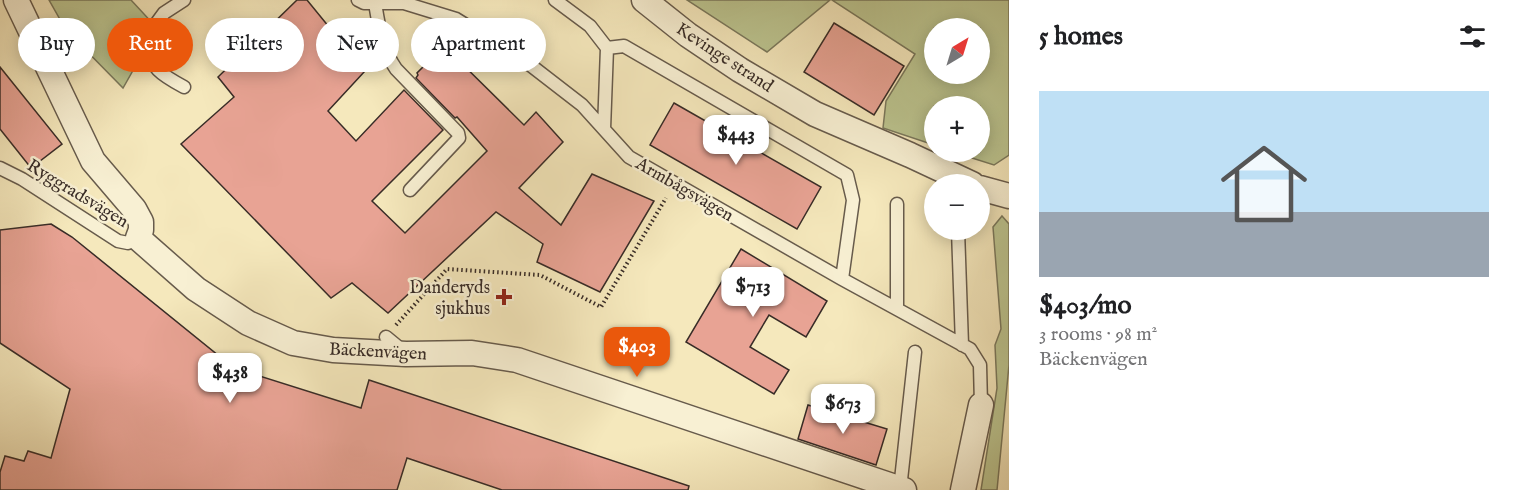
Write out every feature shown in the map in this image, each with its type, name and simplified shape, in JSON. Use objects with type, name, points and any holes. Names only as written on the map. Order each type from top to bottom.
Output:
[{"type":"street","points":[[16,0],[93,161],[134,209],[141,222],[138,238]]},
{"type":"street","name":"Kevinge strand","points":[[644,0],[688,35],[740,70],[815,114],[951,174]]},
{"type":"street","points":[[990,190],[1009,195]]},
{"type":"street","name":"Bäckenvägen","points":[[138,238],[196,289],[248,323],[293,343],[333,350],[406,354],[472,353],[517,360],[902,489]]},
{"type":"street","points":[[963,490],[981,405]]},
{"type":"lane","points":[[183,0],[164,13],[142,43],[161,75],[184,87]]},
{"type":"lane","name":"Armbågsvägen","points":[[358,0],[364,3],[404,3],[456,19],[529,64],[582,105],[628,157],[962,345]]},
{"type":"lane","points":[[555,0],[590,26],[607,48],[604,129]]},
{"type":"lane","points":[[375,3],[381,37],[388,58],[458,133],[459,138],[410,190]]},
{"type":"lane","points":[[607,48],[624,46],[847,175],[853,200],[843,279]]},
{"type":"lane","name":"Ryggradsvägen","points":[[0,168],[22,179],[118,241],[128,243],[138,238]]},
{"type":"lane","points":[[897,204],[897,309]]},
{"type":"lane","points":[[958,240],[962,345],[970,349],[980,365],[981,405]]},
{"type":"lane","points":[[386,337],[406,354]]},
{"type":"lane","points":[[902,489],[915,352]]},
{"type":"path","points":[[386,337],[447,270],[540,275],[601,307],[675,183]]},
{"type":"green space","points":[[49,0],[131,0],[148,18],[107,18],[107,72],[95,60],[95,18],[59,18]]},
{"type":"green space","points":[[687,0],[830,0],[767,52]]},
{"type":"green space","points":[[832,0],[1009,0],[1009,155],[994,165],[985,162],[990,162],[990,96],[924,96],[924,142],[883,128],[886,101],[915,54]]},
{"type":"green space","points":[[107,72],[132,72],[123,88]]},
{"type":"green space","points":[[1002,216],[1009,224],[1009,365],[997,490],[981,490],[997,388],[995,345],[1001,329],[993,227]]},
{"type":"building","points":[[297,0],[307,0],[322,18],[316,18],[316,72],[364,72],[328,111],[356,141],[404,90],[443,130],[372,201],[405,233],[487,151],[457,117],[455,118],[416,78],[418,72],[470,72],[524,125],[536,112],[563,142],[519,188],[561,225],[592,174],[654,201],[600,292],[537,262],[543,244],[496,212],[388,313],[352,283],[331,298],[181,144],[234,97],[218,77],[223,72],[304,72],[304,18],[279,18]]},
{"type":"building","points":[[834,23],[904,66],[874,115],[804,72]]},
{"type":"building","points":[[0,67],[62,144],[31,168],[0,129]]},
{"type":"building","points":[[674,103],[821,187],[797,229],[650,145]]},
{"type":"building","points":[[51,224],[72,237],[234,368],[361,408],[369,380],[689,486],[688,490],[502,490],[407,458],[397,490],[0,490],[0,472],[5,456],[24,461],[28,451],[51,458],[70,389],[0,343],[0,230]]},
{"type":"building","points":[[741,249],[827,301],[806,337],[769,315],[750,347],[789,370],[774,394],[686,342]]},
{"type":"building","points":[[808,405],[887,429],[876,465],[798,439]]},
{"type":"place","name":"Danderyds sjukhus","points":[[504,297]]}]
